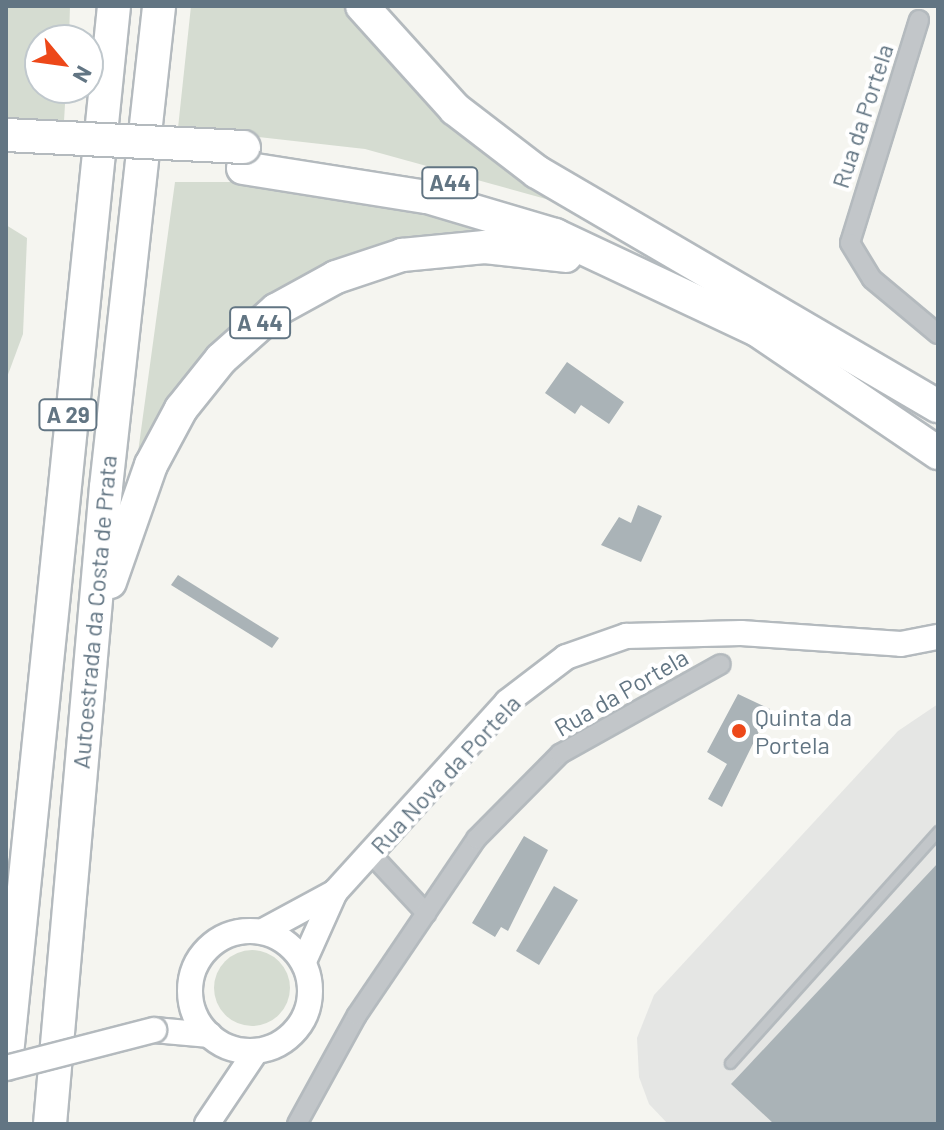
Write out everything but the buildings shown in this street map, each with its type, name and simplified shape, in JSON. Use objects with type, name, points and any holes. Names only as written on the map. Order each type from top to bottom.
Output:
[{"type":"highway","points":[[97,6],[107,43]]},
{"type":"highway","name":"Autoestrada da Costa de Prata","points":[[6,1066],[107,43],[114,6]]},
{"type":"highway","name":"Autoestrada da Costa de Prata","points":[[50,1124],[92,639],[159,6]]},
{"type":"highway","points":[[362,6],[464,117],[651,244],[938,406]]},
{"type":"highway","name":"A44","points":[[6,135],[429,177],[651,244]]},
{"type":"highway","name":"A 44","points":[[6,157],[244,157],[427,197],[555,235],[757,330],[938,453]]},
{"type":"highway","name":"A 44","points":[[92,639],[166,435],[221,359],[276,310],[347,272],[442,249],[523,249],[607,262]]},
{"type":"main road","name":"Rua Nova da Portela","points":[[190,994],[212,944],[263,931],[335,892],[507,702],[566,657],[626,636],[741,633],[901,644],[938,637]]},
{"type":"main road","name":"Rua Nova da Portela","points":[[304,961],[335,892]]},
{"type":"main road","points":[[6,1066],[154,1030],[214,1039],[256,1051],[275,1046],[304,1019],[310,1000],[304,961],[263,931]]},
{"type":"main road","points":[[154,1030],[190,994],[214,1039],[221,1096]]},
{"type":"main road","points":[[207,1124],[221,1096],[256,1051]]},
{"type":"street","name":"Rua da Portela","points":[[919,20],[850,243],[872,279],[938,334]]},
{"type":"street","name":"Rua da Portela","points":[[297,1124],[357,1015],[476,839],[560,754],[721,664]]},
{"type":"street","points":[[371,854],[426,913]]},
{"type":"lane","points":[[730,1063],[938,831]]},
{"type":"shaded area","points":[[6,6],[70,6],[69,24],[24,24],[24,104],[65,104],[64,121],[6,118]]},
{"type":"shaded area","points":[[191,6],[349,6],[564,204],[365,149],[178,128]]},
{"type":"shaded area","points":[[175,182],[254,182],[418,208],[514,236],[300,285],[136,467]]},
{"type":"shaded area","points":[[6,225],[27,238],[23,334],[6,380]]},
{"type":"shaded area","points":[[938,704],[938,1124],[668,1124],[649,1104],[639,1077],[637,1038],[654,995],[898,731]]},
{"type":"shaded area","points":[[252,950],[266,953],[279,961],[287,974],[290,988],[287,1002],[279,1015],[266,1023],[252,1026],[238,1023],[225,1015],[217,1002],[214,988],[217,974],[225,961],[238,953]]},
{"type":"place","name":"Quinta da Portela","points":[[739,731]]}]
